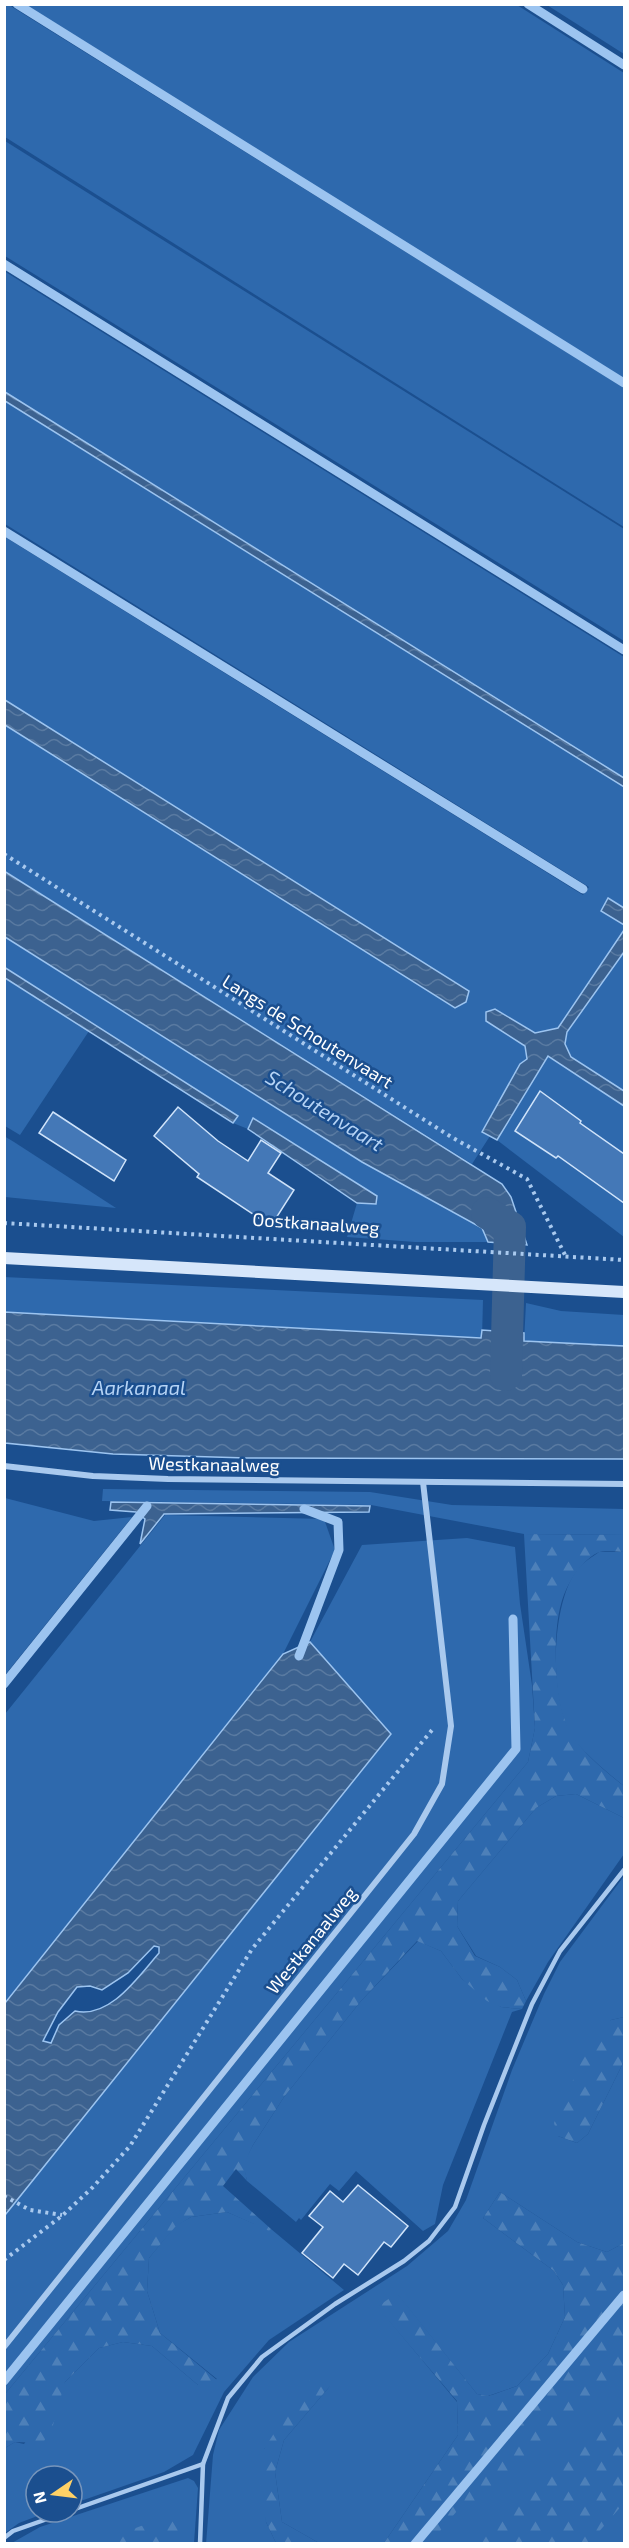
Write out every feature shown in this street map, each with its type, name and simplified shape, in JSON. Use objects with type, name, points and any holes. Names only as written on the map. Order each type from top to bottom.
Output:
[{"type":"main road","points":[[4,1258],[624,1292]]},
{"type":"street","name":"Westkanaalweg","points":[[4,1466],[93,1476],[168,1479],[624,1484]]},
{"type":"street","name":"Westkanaalweg","points":[[4,2347],[414,1834],[442,1784],[451,1726],[423,1482]]},
{"type":"lane","points":[[200,2544],[203,2464],[228,2398],[262,2357],[335,2304],[404,2260],[429,2241],[455,2207],[484,2125],[532,2004],[560,1951],[624,1870]]},
{"type":"lane","points":[[84,2506],[203,2464]]},
{"type":"lane","points":[[4,2538],[13,2531],[33,2524]]},
{"type":"path","name":"Langs de Schoutenvaart","points":[[4,855],[453,1138],[527,1179],[566,1257]]},
{"type":"path","name":"Oostkanaalweg","points":[[4,1223],[624,1260]]},
{"type":"path","points":[[4,2260],[63,2216],[130,2146],[252,1949],[437,1724],[450,1720]]},
{"type":"path","points":[[4,2196],[30,2210],[63,2216]]},
{"type":"green space","points":[[4,5],[9,5],[624,388],[624,527],[5,137]]},
{"type":"green space","points":[[26,5],[517,5],[624,73],[624,379]]},
{"type":"green space","points":[[547,5],[624,5],[624,54]]},
{"type":"green space","points":[[5,141],[624,529],[624,641],[5,256]]},
{"type":"green space","points":[[4,271],[624,657],[624,778],[5,392]]},
{"type":"green space","points":[[4,401],[624,787],[624,908],[609,898],[602,911],[624,925],[624,930],[558,1028],[535,1033],[495,1009],[486,1021],[526,1046],[527,1059],[520,1064],[482,1131],[490,1136],[472,1164],[5,871],[5,725],[455,1008],[466,1002],[469,991],[5,700],[5,537],[583,895],[589,887],[5,524]]},
{"type":"green space","points":[[4,937],[362,1162],[482,1228],[488,1242],[415,1242],[347,1237],[357,1203],[376,1204],[250,1123],[248,1129],[233,1123],[238,1116],[5,967]]},
{"type":"green space","points":[[624,952],[624,1091],[570,1057],[565,1044],[567,1032]]},
{"type":"green space","points":[[4,978],[89,1031],[20,1135],[5,1126]]},
{"type":"green space","points":[[548,1056],[624,1106],[624,1237],[497,1140]]},
{"type":"green space","points":[[4,1136],[14,1142],[116,1208],[5,1197]]},
{"type":"green space","points":[[4,1277],[483,1300],[482,1338],[5,1312]]},
{"type":"green space","points":[[526,1303],[561,1311],[624,1315],[624,1346],[524,1341]]},
{"type":"green space","points":[[103,1489],[370,1492],[452,1505],[624,1509],[624,1535],[524,1534],[371,1505],[102,1501]]},
{"type":"green space","points":[[5,1498],[94,1521],[132,1517],[5,1675]]},
{"type":"green space","points":[[165,1515],[324,1519],[335,1550],[283,1654],[5,2002],[5,1714]]},
{"type":"green space","points":[[524,1534],[624,1535],[624,1552],[597,1553],[579,1568],[570,1582],[558,1617],[556,1671],[561,1708],[572,1735],[582,1749],[624,1786],[624,1818],[576,1794],[556,1796],[536,1808],[458,1901],[457,1926],[475,1956],[500,1967],[517,1980],[526,2001],[522,2009],[501,2007],[487,2001],[462,1979],[441,1951],[417,1941],[361,2001],[284,2097],[253,2145],[244,2164],[247,2181],[236,2169],[223,2186],[271,2229],[269,2231],[227,2212],[191,2217],[175,2227],[149,2258],[147,2291],[160,2333],[217,2380],[208,2388],[198,2385],[152,2346],[123,2342],[99,2348],[65,2382],[53,2425],[43,2443],[15,2442],[5,2448],[5,2394],[528,1762],[535,1728]]},
{"type":"green space","points":[[467,1538],[515,1547],[535,1728],[528,1762],[5,2394],[5,2215],[391,1735],[310,1642],[362,1545]]},
{"type":"green space","points":[[599,1552],[624,1552],[624,1786],[588,1755],[571,1735],[564,1719],[556,1675],[558,1627],[568,1585],[579,1567]]},
{"type":"green space","points":[[576,1794],[624,1818],[624,1854],[548,1962],[526,2001],[517,1980],[500,1967],[476,1956],[457,1926],[458,1901],[536,1808],[556,1796]]},
{"type":"green space","points":[[624,1876],[624,2017],[611,2020],[558,2136],[577,2143],[588,2134],[624,2061],[624,2243],[607,2252],[577,2242],[500,2192],[483,2218],[554,2271],[563,2285],[565,2317],[548,2354],[517,2386],[488,2396],[477,2394],[397,2294],[378,2307],[457,2402],[458,2435],[384,2543],[319,2543],[282,2522],[275,2472],[284,2440],[330,2386],[264,2449],[266,2522],[276,2543],[206,2544],[213,2455],[219,2430],[253,2377],[289,2342],[407,2266],[448,2231],[466,2200],[512,2070],[544,1994],[560,1962]]},
{"type":"green space","points":[[418,1941],[441,1951],[462,1979],[501,2007],[522,2009],[512,2012],[443,2185],[435,2224],[423,2231],[356,2171],[339,2191],[330,2184],[301,2220],[299,2218],[296,2222],[247,2181],[243,2164],[284,2097],[361,2001]]},
{"type":"green space","points":[[624,2017],[624,2061],[588,2134],[577,2143],[558,2136],[554,2123],[589,2044],[611,2020]]},
{"type":"green space","points":[[500,2192],[577,2242],[607,2252],[624,2243],[624,2368],[484,2502],[462,2505],[430,2543],[384,2543],[458,2435],[457,2401],[377,2307],[397,2293],[477,2394],[489,2396],[517,2386],[548,2354],[565,2317],[563,2285],[554,2271],[483,2218]]},
{"type":"green space","points":[[227,2212],[271,2229],[344,2290],[269,2340],[224,2392],[193,2455],[164,2472],[84,2500],[84,2464],[24,2464],[24,2521],[5,2533],[5,2448],[15,2442],[24,2444],[65,2382],[99,2348],[123,2342],[152,2346],[198,2385],[217,2379],[160,2333],[147,2291],[149,2258],[175,2226],[191,2217]]},
{"type":"green space","points":[[624,2310],[624,2543],[427,2543]]},
{"type":"green space","points":[[319,2376],[328,2376],[330,2386],[284,2440],[275,2472],[282,2522],[319,2543],[276,2543],[266,2522],[260,2489],[264,2449],[307,2382]]},
{"type":"green space","points":[[624,2399],[624,2503],[589,2543],[478,2543]]},
{"type":"green space","points":[[188,2478],[194,2481],[198,2488],[194,2543],[10,2544],[49,2524],[84,2524],[84,2512]]},
{"type":"green space","points":[[176,2517],[180,2542],[177,2543],[96,2543],[141,2526]]},
{"type":"water","points":[[5,392],[624,778],[624,787],[5,401]]},
{"type":"water","points":[[5,700],[469,991],[466,1002],[455,1008],[5,725]]},
{"type":"water","points":[[4,871],[502,1184],[511,1197],[527,1245],[488,1242],[482,1228],[362,1162],[5,937]]},
{"type":"water","points":[[608,898],[624,908],[624,925],[601,911]]},
{"type":"water","points":[[624,930],[624,952],[567,1032],[565,1044],[571,1057],[624,1091],[624,1106],[548,1056],[497,1140],[482,1132],[520,1064],[527,1059],[525,1046],[486,1021],[486,1012],[495,1009],[535,1033],[558,1028]]},
{"type":"water","points":[[4,967],[238,1116],[233,1123],[5,978]]},
{"type":"water","points":[[253,1118],[377,1196],[376,1204],[357,1203],[248,1129]]},
{"type":"water","name":"Aarkanaal","points":[[4,1312],[481,1338],[482,1330],[524,1333],[524,1341],[624,1346],[624,1459],[247,1458],[113,1454],[5,1443]]},
{"type":"water","points":[[111,1502],[370,1506],[369,1512],[164,1514],[140,1544],[145,1519],[136,1512],[110,1510]]},
{"type":"water","points":[[310,1642],[391,1734],[5,2215],[5,2003],[283,1654]],"holes":[[[154,1946],[159,1947],[159,1953],[122,1994],[100,2009],[88,2012],[75,2011],[59,2025],[51,2043],[43,2041],[58,2012],[77,1987],[90,1986],[102,1990],[128,1973]]]},
{"type":"building","points":[[540,1091],[624,1154],[624,1203],[558,1156],[556,1158],[515,1131]]},
{"type":"building","points":[[178,1107],[218,1141],[248,1161],[261,1140],[281,1153],[268,1173],[294,1190],[271,1226],[197,1177],[199,1174],[154,1136]]},
{"type":"building","points":[[53,1112],[126,1160],[114,1181],[39,1133]]},
{"type":"building","points":[[358,2185],[408,2226],[391,2247],[384,2242],[358,2275],[344,2264],[333,2278],[302,2253],[323,2227],[309,2216],[330,2191],[343,2202]]},
{"type":"waterway","points":[[17,4],[624,383]]},
{"type":"waterway","points":[[528,4],[624,65]]},
{"type":"waterway","points":[[4,264],[624,650]]},
{"type":"waterway","points":[[4,531],[583,889]]},
{"type":"waterway","name":"Schoutenvaart","points":[[487,1213],[510,1227],[506,1375]]},
{"type":"waterway","points":[[4,1684],[147,1506]]},
{"type":"waterway","points":[[299,1656],[339,1550],[338,1522],[304,1509]]},
{"type":"waterway","points":[[4,2381],[516,1749],[513,1619]]},
{"type":"waterway","points":[[415,2544],[624,2295]]}]
